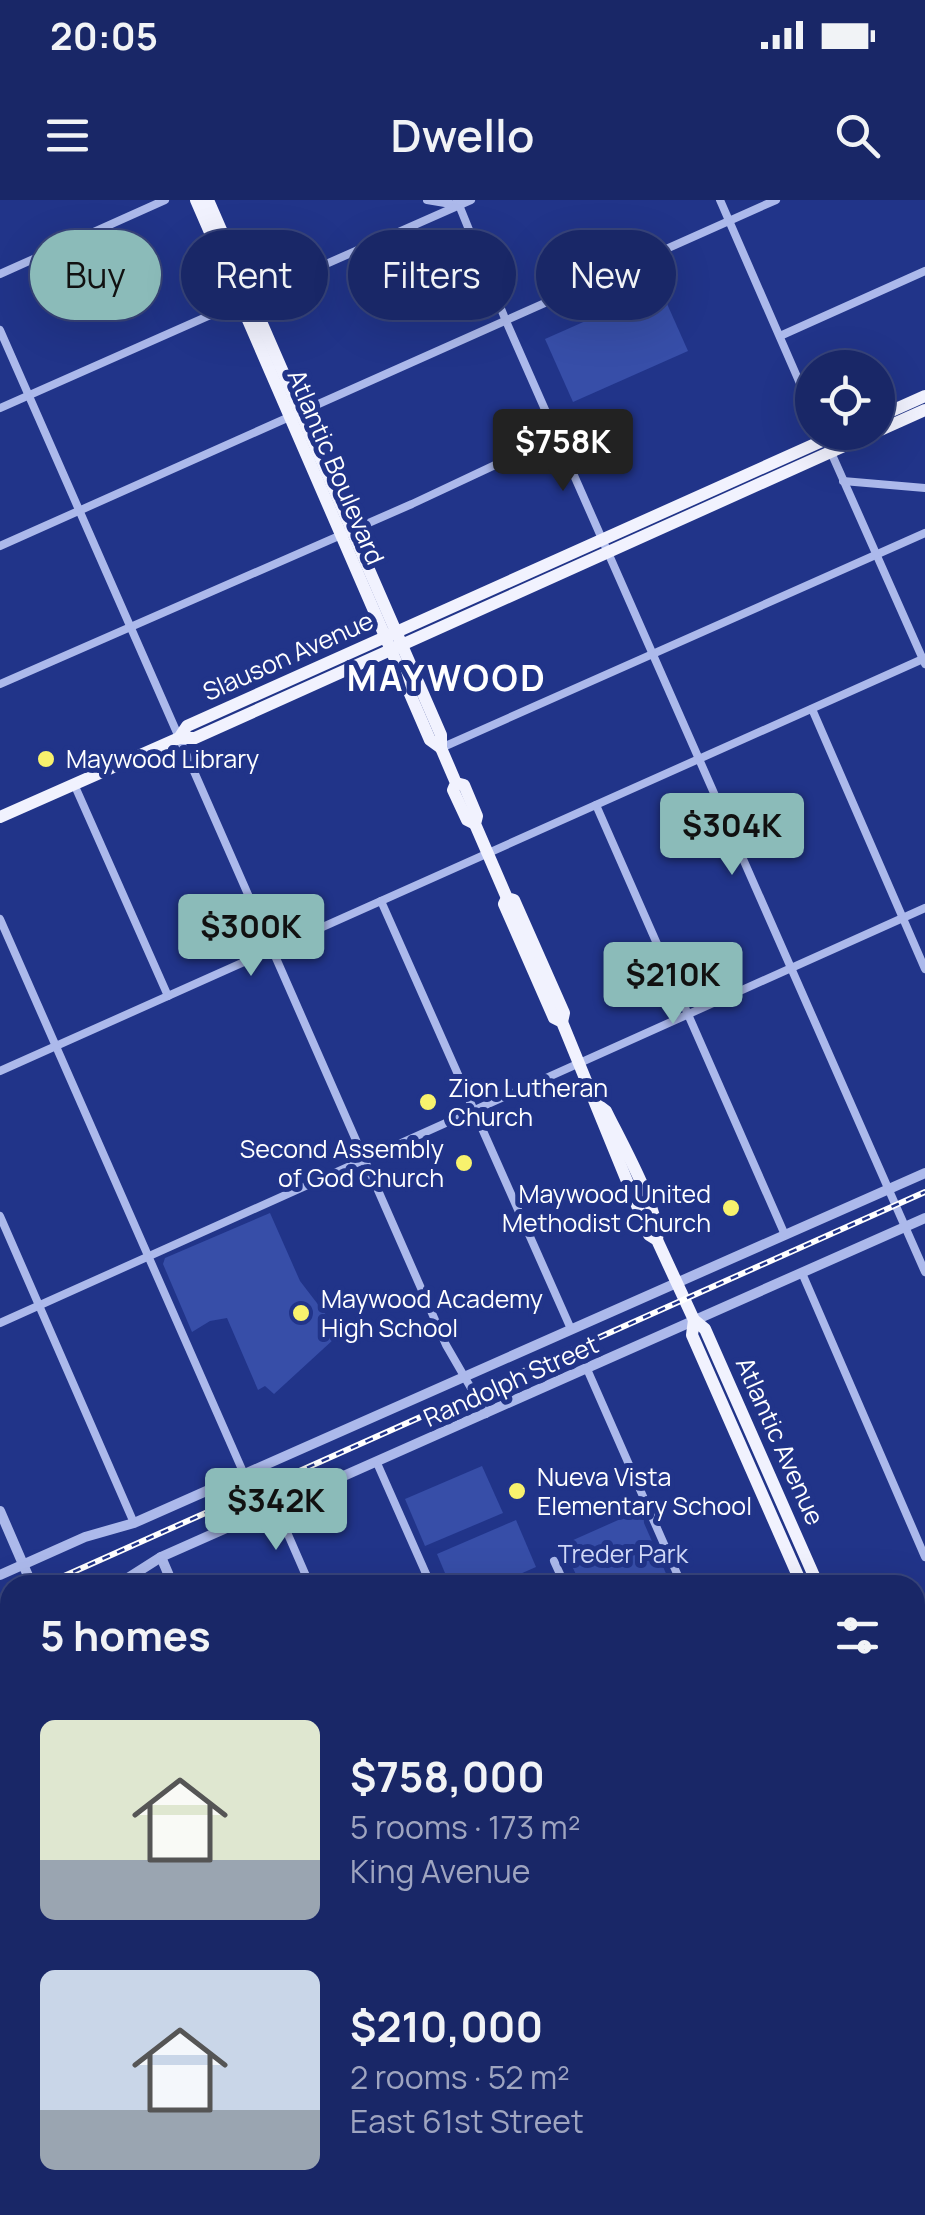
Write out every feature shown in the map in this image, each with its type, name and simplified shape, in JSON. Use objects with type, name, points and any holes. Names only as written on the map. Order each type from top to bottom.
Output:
[{"type":"main road","name":"Atlantic Boulevard","points":[[196,200],[211,230]]},
{"type":"main road","name":"Atlantic Boulevard","points":[[208,200],[219,230]]},
{"type":"main road","name":"Atlantic Boulevard","points":[[254,320],[393,641],[430,740],[441,748],[462,808],[475,824],[507,898],[514,900],[564,1014],[562,1022],[580,1065],[632,1168],[659,1231],[657,1240],[678,1284]]},
{"type":"main road","points":[[895,409],[925,396]]},
{"type":"main road","name":"Slauson Avenue","points":[[895,423],[925,410]]},
{"type":"main road","name":"Slauson Avenue","points":[[0,817],[178,738],[195,738],[393,641],[807,450]]},
{"type":"main road","name":"Atlantic Avenue","points":[[678,1284],[694,1320],[711,1342],[814,1575]]},
{"type":"main road","name":"Atlantic Avenue","points":[[694,1320],[692,1336],[798,1575]]},
{"type":"street","points":[[0,274],[165,200]]},
{"type":"street","points":[[427,200],[458,203]]},
{"type":"street","points":[[328,262],[471,200]]},
{"type":"street","points":[[720,200],[795,371]]},
{"type":"street","points":[[0,546],[776,200]]},
{"type":"street","points":[[458,203],[506,321],[925,1272]]},
{"type":"street","points":[[780,336],[925,272]]},
{"type":"street","points":[[0,408],[200,320]]},
{"type":"street","points":[[0,330],[365,1161],[463,1379],[486,1414]]},
{"type":"street","points":[[0,684],[559,435]]},
{"type":"street","points":[[0,1071],[924,660],[830,450]]},
{"type":"street","points":[[843,481],[925,488]]},
{"type":"street","points":[[441,748],[925,532]]},
{"type":"street","points":[[812,709],[925,969]]},
{"type":"street","points":[[74,784],[168,996]]},
{"type":"street","points":[[596,805],[785,1235]]},
{"type":"street","points":[[382,901],[570,1328]]},
{"type":"street","points":[[0,1323],[925,908]]},
{"type":"street","points":[[0,919],[244,1474]]},
{"type":"street","name":"Randolph Street","points":[[0,1575],[85,1537],[134,1522],[925,1173]]},
{"type":"street","points":[[0,1216],[134,1522]]},
{"type":"street","name":"Randolph Street","points":[[133,1575],[161,1558],[925,1218]]},
{"type":"street","points":[[802,1273],[925,1557]]},
{"type":"street","points":[[587,1369],[678,1575]]},
{"type":"street","points":[[377,1463],[427,1575]]},
{"type":"street","points":[[276,1507],[306,1575]]},
{"type":"street","points":[[0,1511],[28,1575]]},
{"type":"street","points":[[161,1558],[169,1575]]},
{"type":"street","points":[[554,1560],[561,1575]]},
{"type":"green space","points":[[588,320],[674,320],[688,351],[573,402],[545,339]]},
{"type":"green space","points":[[270,1213],[300,1281],[333,1324],[334,1339],[274,1394],[265,1386],[258,1390],[227,1318],[210,1321],[192,1332],[163,1264],[165,1258]]},
{"type":"green space","points":[[482,1466],[503,1513],[425,1546],[405,1499]]},
{"type":"green space","name":"Treder Park","points":[[643,1509],[644,1523],[667,1575],[576,1575],[562,1545]]},
{"type":"green space","points":[[516,1520],[536,1567],[518,1575],[446,1575],[437,1554]]},
{"type":"railway","points":[[66,1575],[925,1192]]},
{"type":"place","name":"Maywood Library","points":[[46,759]]},
{"type":"place","name":"Zion Lutheran Church","points":[[428,1102]]},
{"type":"place","name":"Second Assembly of God Church","points":[[464,1163]]},
{"type":"place","name":"Maywood United Methodist Church","points":[[731,1208]]},
{"type":"place","name":"Maywood Academy High School","points":[[301,1313]]},
{"type":"place","name":"Nueva Vista Elementary School","points":[[517,1491]]},
{"type":"district","name":"MAYWOOD","points":[[447,679]]}]
